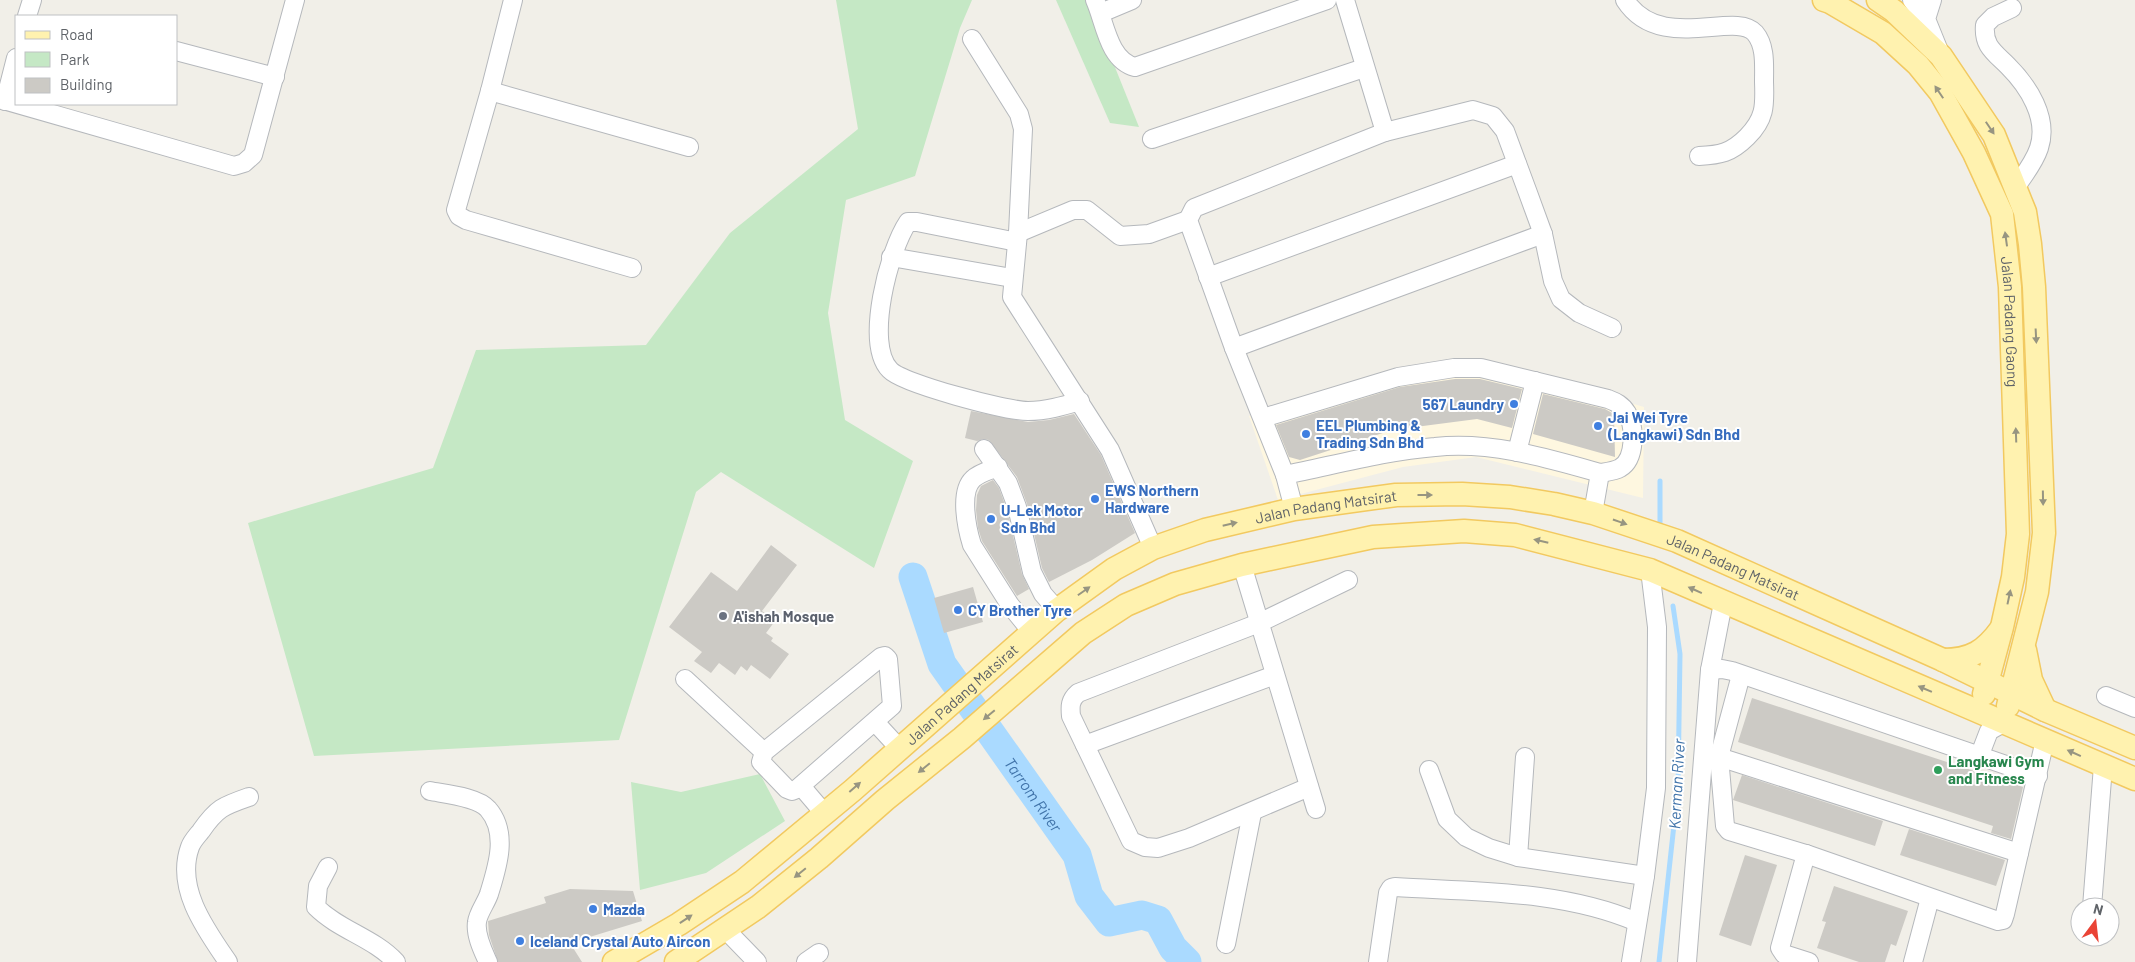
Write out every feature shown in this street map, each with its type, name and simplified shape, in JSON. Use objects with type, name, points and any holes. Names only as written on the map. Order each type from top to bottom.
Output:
[{"type":"main road","name":"Jalan Padang Gaong","points":[[1824,0],[1883,33],[1918,65],[1940,92],[1974,153],[2002,214],[2010,287],[2018,534],[2013,577],[1988,682],[1991,722]]},
{"type":"main road","name":"Jalan Padang Gaong","points":[[1878,0],[1894,11],[1941,56],[1994,134],[2024,212],[2030,244],[2034,287],[2044,533],[2037,592],[2011,693],[1991,722]]},
{"type":"main road","points":[[2010,287],[2034,287]]},
{"type":"main road","name":"Jalan Padang Matsirat","points":[[614,962],[678,924],[742,882],[824,814],[1031,631],[1114,569],[1153,548],[1205,530],[1294,510],[1396,495],[1462,494],[1510,497],[1593,513],[1677,541],[1780,585],[1943,660],[2045,710],[2135,748]]},
{"type":"main road","points":[[676,962],[758,907],[962,738],[1083,633],[1126,605],[1175,584],[1242,565],[1373,537],[1464,531],[1515,535],[1650,570],[1991,722],[2045,740],[2135,780]]},
{"type":"main road","points":[[1765,620],[1780,585]]},
{"type":"main road","points":[[1943,660],[1964,659],[1980,652],[1992,642],[2002,627]]},
{"type":"main road","points":[[2025,637],[2026,656],[2031,680],[2045,710]]},
{"type":"street","points":[[513,0],[490,91],[456,210],[459,216],[466,220],[632,268]]},
{"type":"street","points":[[1132,0],[1098,7],[1116,54],[1123,62],[1135,67],[1327,0]]},
{"type":"street","points":[[1345,0],[1364,68],[1386,132]]},
{"type":"street","points":[[1625,0],[1630,7],[1648,22],[1672,28],[1736,26],[1752,30],[1756,35],[1764,54],[1765,102],[1761,122],[1739,145],[1721,155],[1699,156]]},
{"type":"street","points":[[1912,0],[1926,19],[1941,56]]},
{"type":"street","points":[[1926,19],[1932,0]]},
{"type":"street","points":[[20,105],[234,166],[244,163],[253,155],[275,77],[292,1]]},
{"type":"street","points":[[2012,8],[1993,17],[1985,24],[1984,36],[1990,48],[2022,82],[2039,111],[2040,147],[2032,165],[2015,188]]},
{"type":"street","points":[[972,39],[1019,114],[1021,121],[1017,237],[1012,278],[1012,296],[1015,304],[1080,401],[1110,450],[1153,548]]},
{"type":"street","points":[[178,52],[275,77]]},
{"type":"street","points":[[15,61],[2,100],[15,104]]},
{"type":"street","points":[[1152,140],[1364,68]]},
{"type":"street","points":[[490,91],[689,147]]},
{"type":"street","points":[[1080,401],[1045,410],[1026,411],[1001,408],[907,380],[891,372],[882,360],[878,326],[891,257],[908,222],[1017,237],[1073,210],[1087,210],[1120,236],[1149,234],[1188,220],[1194,208],[1386,132],[1473,110],[1493,116],[1505,131],[1543,234],[1553,281],[1561,299],[1580,313],[1612,328]]},
{"type":"street","points":[[1208,277],[1517,164]]},
{"type":"street","points":[[1188,220],[1234,348],[1286,475],[1294,510]]},
{"type":"street","points":[[1234,348],[1543,234]]},
{"type":"street","points":[[891,257],[1012,278]]},
{"type":"street","points":[[1263,418],[1398,377],[1433,370],[1481,368],[1608,399],[1620,404],[1628,414],[1632,432],[1631,451],[1626,462],[1619,469],[1600,473],[1516,452],[1480,447],[1437,446],[1286,475]]},
{"type":"street","points":[[1516,452],[1535,381]]},
{"type":"street","points":[[984,449],[1008,483],[1017,507],[1032,572],[1043,594],[1057,610]]},
{"type":"street","points":[[998,467],[976,476],[968,485],[966,516],[969,534],[972,544],[1010,606],[1031,631]]},
{"type":"street","points":[[1593,513],[1600,473]]},
{"type":"street","points":[[1242,565],[1316,810]]},
{"type":"street","points":[[1632,962],[1656,788],[1656,627],[1650,570]]},
{"type":"street","points":[[1310,787],[1189,838],[1158,848],[1145,847],[1131,840],[1071,716],[1070,705],[1073,697],[1078,693],[1259,623],[1348,580]]},
{"type":"street","points":[[1686,962],[1710,670],[1723,602]]},
{"type":"street","points":[[885,656],[888,659],[892,706],[801,786],[792,791],[787,789],[761,762],[764,752],[881,657],[885,656]]},
{"type":"street","points":[[1710,670],[1722,669],[1741,675],[2038,776]]},
{"type":"street","points":[[1085,745],[1275,675]]},
{"type":"street","points":[[1741,675],[1719,757],[1725,826],[1729,832],[1806,854],[1998,921],[2003,920],[2045,740]]},
{"type":"street","points":[[685,679],[764,752]]},
{"type":"street","points":[[2106,696],[2135,708]]},
{"type":"street","points":[[875,722],[899,748]]},
{"type":"street","points":[[1980,757],[1991,722]]},
{"type":"street","points":[[1518,857],[1526,757]]},
{"type":"street","points":[[1719,757],[2019,853]]},
{"type":"street","points":[[2093,897],[2103,766]]},
{"type":"street","points":[[1429,770],[1447,819],[1466,837],[1489,848],[1518,857],[1645,876]]},
{"type":"street","points":[[801,786],[824,814]]},
{"type":"street","points":[[430,791],[467,798],[488,808],[499,832],[498,862],[486,903],[477,920],[477,930],[488,962]]},
{"type":"street","points":[[228,962],[209,934],[190,894],[185,872],[190,846],[205,825],[222,806],[249,797]]},
{"type":"street","points":[[1226,944],[1252,813]]},
{"type":"street","points":[[1806,854],[1780,948],[1784,954],[1809,962]]},
{"type":"street","points":[[328,868],[318,886],[316,907],[330,919],[375,945],[396,962]]},
{"type":"street","points":[[1378,962],[1388,893],[1391,888],[1395,887],[1517,894],[1594,907],[1637,922]]},
{"type":"street","points":[[1913,962],[1930,898]]},
{"type":"street","points":[[725,929],[757,962]]},
{"type":"shaded area","points":[[1483,360],[1644,407],[1643,498],[1476,457],[1403,467],[1278,500],[1249,416],[1381,373]]},
{"type":"green space","points":[[836,0],[972,0],[960,28],[915,176],[846,200],[828,313],[845,420],[913,461],[874,568],[721,472],[696,492],[619,740],[314,756],[248,523],[433,468],[476,350],[646,345],[730,233],[858,129]]},
{"type":"green space","points":[[1056,0],[1088,0],[1139,127],[1110,123]]},
{"type":"green space","points":[[760,774],[785,821],[706,873],[640,890],[631,782],[681,792]]},
{"type":"building","points":[[1455,379],[1480,379],[1522,389],[1512,428],[1477,419],[1392,430],[1300,460],[1289,457],[1276,425],[1400,387]]},
{"type":"building","points":[[1543,394],[1605,409],[1614,414],[1615,457],[1533,434]]},
{"type":"building","points":[[971,411],[1028,422],[1049,420],[1074,414],[1101,455],[1135,533],[1092,560],[1049,582],[1042,568],[1027,504],[1017,477],[989,440],[977,441],[965,438]]},
{"type":"building","name":"U-Lek Motor Sdn Bhd","points":[[993,480],[999,488],[1007,510],[1022,574],[1029,589],[1017,596],[982,541],[978,528],[977,495],[981,486]]},
{"type":"building","name":"A'ishah Mosque","points":[[771,545],[797,565],[762,611],[775,621],[766,633],[773,638],[771,641],[789,654],[770,679],[751,665],[747,671],[741,666],[735,675],[719,663],[711,673],[694,661],[702,652],[669,627],[711,572],[737,591]]},
{"type":"building","name":"CY Brother Tyre","points":[[973,587],[983,622],[944,633],[934,598]]},
{"type":"building","points":[[1752,698],[2023,787],[2011,839],[1991,833],[1993,826],[1738,742]]},
{"type":"building","points":[[1742,775],[1883,821],[1875,846],[1733,800]]},
{"type":"building","points":[[1909,829],[2005,860],[1996,886],[1900,855]]},
{"type":"building","points":[[1745,855],[1777,865],[1751,946],[1719,935]]},
{"type":"building","points":[[1834,886],[1908,911],[1896,946],[1891,944],[1885,962],[1859,962],[1817,948],[1826,922],[1822,921]]},
{"type":"building","points":[[570,889],[633,891],[642,921],[570,943],[582,962],[498,962],[489,935],[488,921],[546,903],[544,897]]},
{"type":"waterway","points":[[1660,481],[1660,527]]},
{"type":"waterway","name":"Tarrom River","points":[[913,577],[942,664],[1077,855],[1089,896],[1109,922],[1142,915],[1158,920],[1173,948],[1187,962]]},
{"type":"waterway","name":"Kerman River","points":[[1659,962],[1678,788],[1680,654],[1673,606]]},
{"type":"place","name":"567 Laundry","points":[[1514,404]]},
{"type":"place","name":"Jai Wei Tyre (Langkawi) Sdn Bhd","points":[[1598,426]]},
{"type":"place","name":"EEL Plumbing & Trading Sdn Bhd","points":[[1306,434]]},
{"type":"place","name":"EWS Northern Hardware","points":[[1095,499]]},
{"type":"place","name":"U-Lek Motor Sdn Bhd","points":[[991,519]]},
{"type":"place","name":"CY Brother Tyre","points":[[958,610]]},
{"type":"place","name":"A'ishah Mosque","points":[[723,616]]},
{"type":"place","name":"Langkawi Gym and Fitness","points":[[1938,770]]},
{"type":"place","name":"Mazda","points":[[593,909]]},
{"type":"place","name":"Iceland Crystal Auto Aircon","points":[[520,941]]}]
